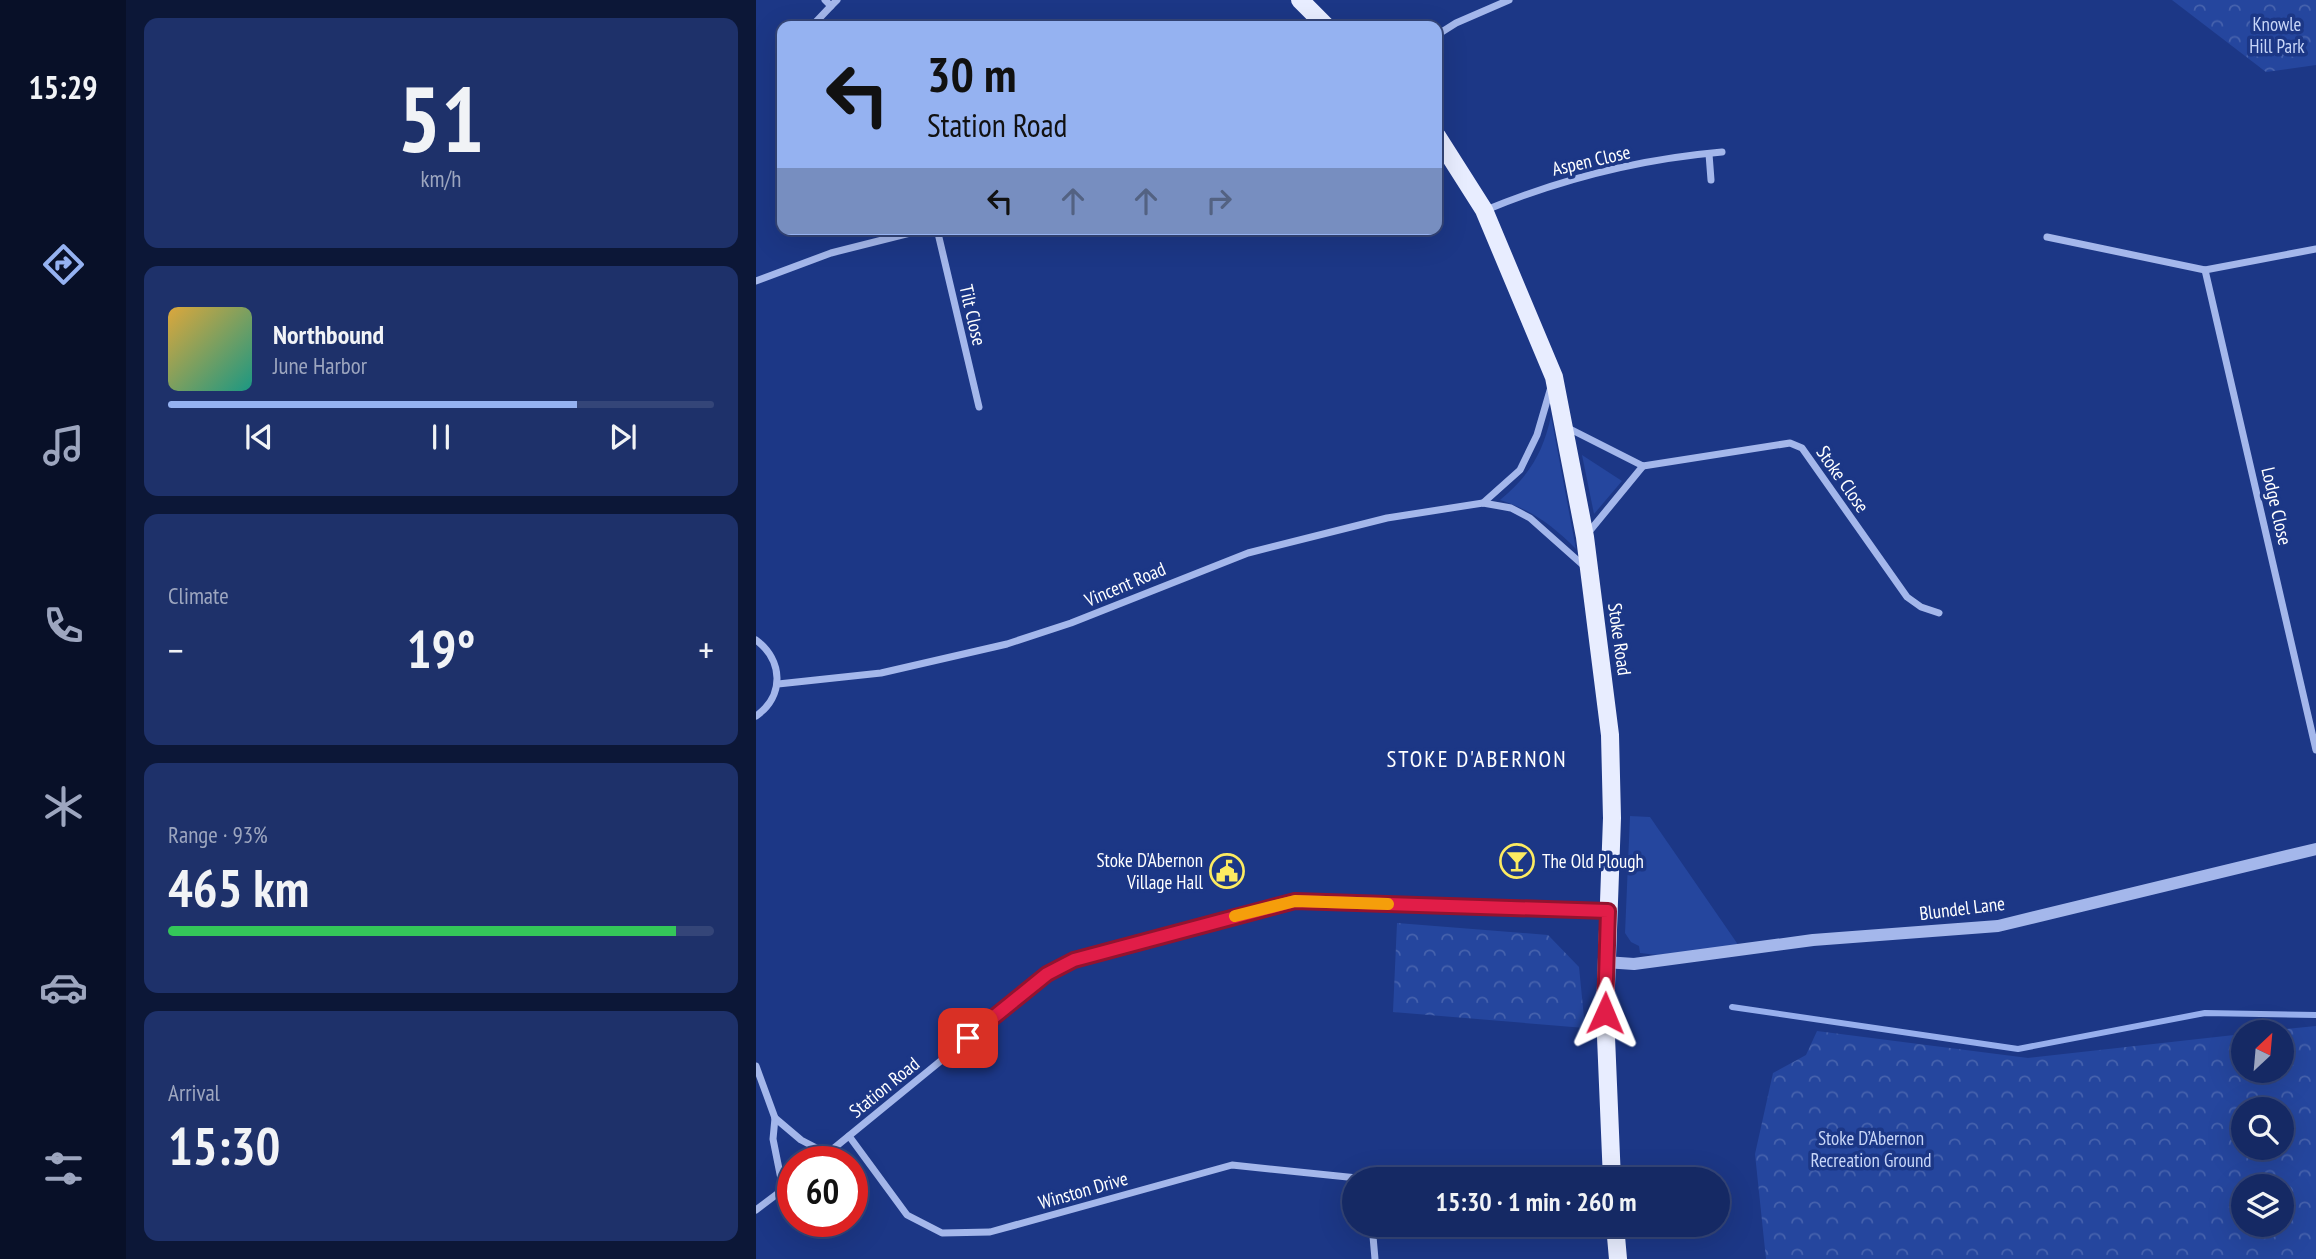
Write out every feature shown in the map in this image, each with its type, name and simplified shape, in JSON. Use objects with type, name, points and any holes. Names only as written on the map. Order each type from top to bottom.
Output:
[{"type":"main road","points":[[1300,0],[1321,21]]},
{"type":"main road","name":"Stoke Road","points":[[1442,144],[1484,211],[1554,377],[1566,427],[1585,537],[1610,735],[1605,962],[1611,1167]]},
{"type":"main road","points":[[1616,1237],[1618,1259]]},
{"type":"street","points":[[1442,32],[1509,0]]},
{"type":"street","points":[[816,21],[831,2]]},
{"type":"street","name":"Aspen Close","points":[[1484,211],[1557,183],[1722,152]]},
{"type":"street","points":[[1709,153],[1711,180]]},
{"type":"street","points":[[756,281],[831,253],[902,235]]},
{"type":"street","name":"Tilt Close","points":[[938,235],[979,407]]},
{"type":"street","points":[[2047,237],[2205,270],[2316,249]]},
{"type":"street","name":"Lodge Close","points":[[2205,270],[2316,750]]},
{"type":"street","points":[[1483,503],[1520,470],[1537,435],[1554,377]]},
{"type":"street","points":[[1566,427],[1643,466],[1585,537]]},
{"type":"street","name":"Stoke Close","points":[[1643,466],[1790,443],[1802,448],[1907,597],[1939,613]]},
{"type":"street","name":"Vincent Road","points":[[778,684],[881,673],[1007,644],[1071,623],[1248,553],[1387,518],[1483,503],[1510,508],[1530,518],[1590,571]]},
{"type":"street","points":[[756,640],[774,659],[778,684],[773,698],[756,716]]},
{"type":"street","name":"Blundel Lane","points":[[1605,962],[1634,964],[1813,940],[1998,926],[2316,849]]},
{"type":"street","name":"Station Road","points":[[837,1146],[1047,974],[1074,960],[1295,901],[1608,911]]},
{"type":"street","points":[[756,1066],[775,1118],[788,1131],[814,1146]]},
{"type":"street","points":[[775,1118],[773,1139],[777,1159]]},
{"type":"street","name":"Winston Drive","points":[[849,1136],[907,1215],[942,1233],[990,1232],[1232,1165],[1342,1176]]},
{"type":"street","points":[[756,1210],[777,1194]]},
{"type":"street","points":[[1373,1237],[1375,1259]]},
{"type":"green space","name":"Knowle Hill Park","points":[[2172,0],[2316,0],[2316,65],[2266,72]]},
{"type":"green space","points":[[1551,416],[1576,549],[1541,520],[1500,500],[1527,473],[1539,453]]},
{"type":"green space","points":[[1582,455],[1622,481],[1594,514]]},
{"type":"green space","points":[[1630,816],[1650,817],[1739,946],[1657,955],[1640,953],[1639,946],[1631,942],[1625,933]]},
{"type":"green space","points":[[1397,923],[1548,935],[1579,967],[1585,1028],[1393,1012]]},
{"type":"green space","name":"Stoke D’Abernon Recreation Ground","points":[[2316,1026],[2316,1259],[1766,1259],[1755,1154],[1773,1073],[1806,1055],[1817,1031],[2028,1058],[2231,1035],[2231,1083],[2294,1083],[2294,1028]]},
{"type":"waterway","points":[[1732,1007],[2018,1049],[2205,1013],[2316,1015]]},
{"type":"slow traffic","points":[[1235,916],[1295,901],[1388,904]]},
{"type":"place","name":"The Old Plough","points":[[1517,861]]},
{"type":"place","name":"Stoke D'Abernon Village Hall","points":[[1227,871]]},
{"type":"district","name":"STOKE D'ABERNON","points":[[1477,759]]},
{"type":"route","points":[[968,1038],[1047,974],[1074,960],[1295,901],[1608,911],[1605,1013]]}]
